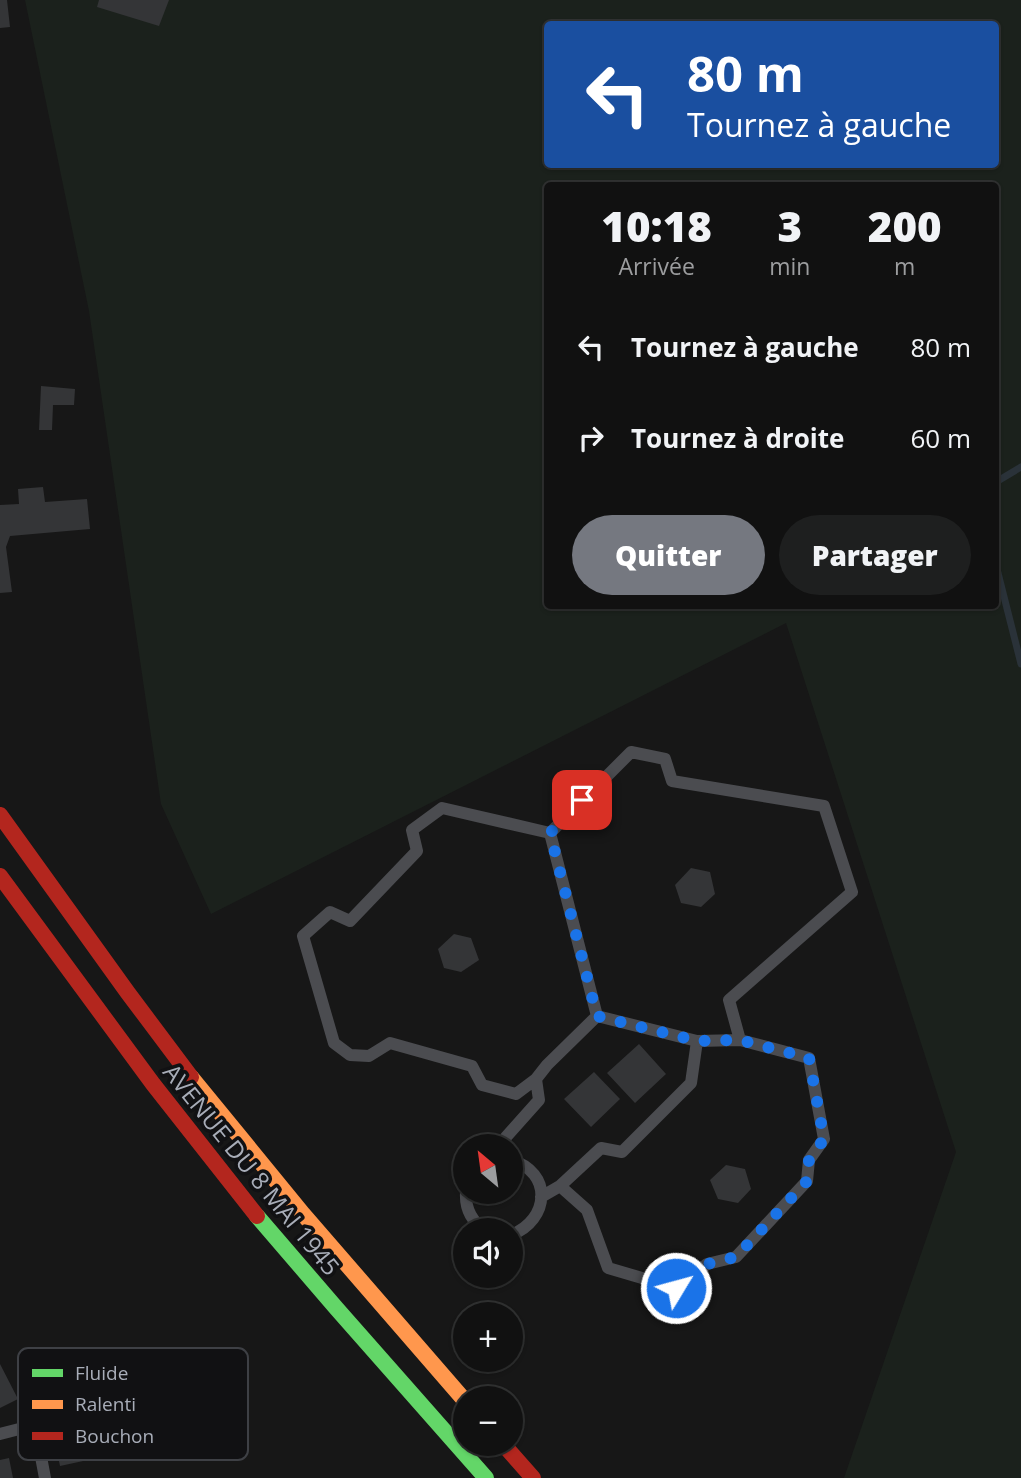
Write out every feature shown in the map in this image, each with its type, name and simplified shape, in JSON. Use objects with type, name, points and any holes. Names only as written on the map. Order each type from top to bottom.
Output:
[{"type":"highway","name":"AVENUE DU 8 MAI 1945","points":[[0,815],[206,1095],[327,1243],[453,1387]]},
{"type":"highway","name":"AVENUE DU 8 MAI 1945","points":[[0,876],[131,1056],[241,1196],[486,1478]]},
{"type":"highway","points":[[514,1456],[533,1478]]},
{"type":"lane","points":[[550,833],[631,752],[665,759],[672,781],[824,806],[852,892],[729,1000],[740,1040]]},
{"type":"lane","points":[[550,833],[442,808],[412,831],[417,851],[350,920],[330,912],[303,936],[334,1043],[350,1055],[369,1056],[390,1043],[472,1066],[482,1086],[516,1094],[536,1079],[597,1016]]},
{"type":"lane","points":[[550,833],[597,1016]]},
{"type":"lane","points":[[559,1186],[587,1210],[608,1268],[676,1288],[707,1264],[736,1257],[807,1181],[809,1160],[824,1139],[809,1058],[740,1040],[697,1041],[597,1016]]},
{"type":"lane","points":[[541,1197],[559,1186],[601,1148],[622,1152],[691,1083],[697,1041]]},
{"type":"lane","points":[[509,1134],[539,1100],[536,1079]]},
{"type":"lane","points":[[523,1166],[534,1175],[540,1186],[541,1197],[536,1216],[523,1229]]},
{"type":"lane","points":[[0,1434],[18,1429]]},
{"type":"lane","points":[[42,1460],[45,1478]]},
{"type":"shaded area","points":[[25,0],[1021,0],[1021,1478],[844,1478],[956,1152],[786,623],[211,914],[161,804],[89,311]]},
{"type":"building","points":[[0,0],[7,0],[10,27],[0,28]]},
{"type":"building","points":[[99,0],[169,0],[159,26],[97,7]]},
{"type":"building","points":[[41,386],[75,389],[74,405],[53,405],[52,430],[39,430]]},
{"type":"building","points":[[43,487],[45,502],[87,499],[90,529],[10,536],[6,547],[12,592],[0,593],[0,505],[19,504],[18,489]]},
{"type":"building","points":[[691,868],[710,872],[715,894],[701,907],[681,903],[675,885]]},
{"type":"building","points":[[454,934],[471,938],[479,960],[461,972],[444,968],[438,949]]},
{"type":"building","points":[[639,1044],[666,1074],[635,1103],[607,1073]]},
{"type":"building","points":[[594,1072],[620,1099],[591,1127],[564,1099]]},
{"type":"building","points":[[726,1165],[745,1169],[751,1189],[738,1203],[718,1199],[710,1180]]},
{"type":"building","points":[[0,1364],[18,1399],[0,1408]]},
{"type":"building","points":[[9,1458],[13,1478],[0,1478],[0,1460]]},
{"type":"building","points":[[59,1460],[88,1460],[60,1466]]},
{"type":"waterway","points":[[999,480],[1021,467]]},
{"type":"waterway","points":[[999,577],[1021,664]]},
{"type":"traffic: fast","points":[[257,1216],[486,1478]]},
{"type":"traffic: slow","points":[[191,1077],[303,1214],[453,1387]]},
{"type":"traffic: jam","points":[[0,815],[191,1077]]},
{"type":"traffic: jam","points":[[0,876],[153,1084],[257,1216]]},
{"type":"traffic: jam","points":[[514,1456],[533,1478]]},
{"type":"route","points":[[582,800],[550,833],[597,1016],[697,1041],[740,1040],[809,1058],[824,1139],[809,1160],[807,1181],[736,1257],[707,1264],[676,1288]]}]
